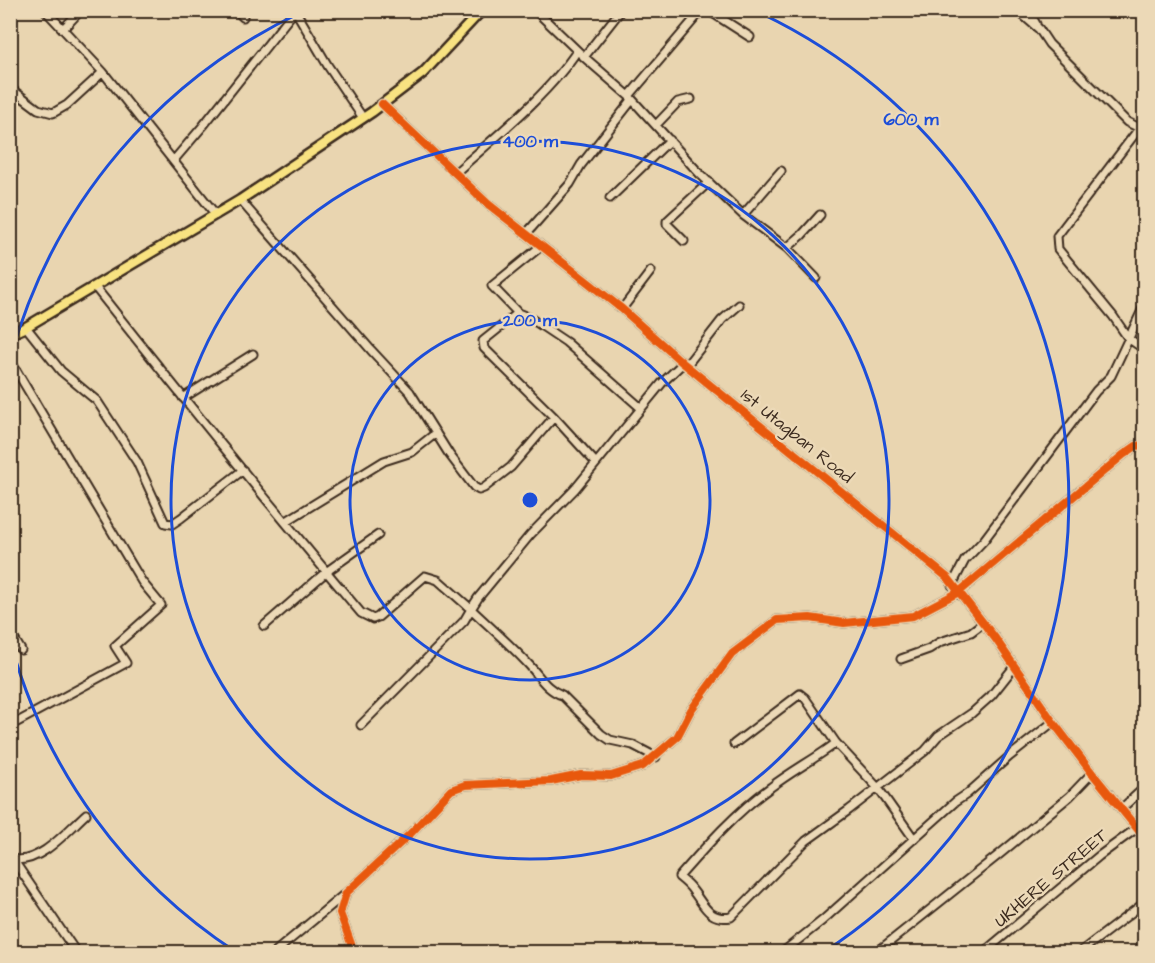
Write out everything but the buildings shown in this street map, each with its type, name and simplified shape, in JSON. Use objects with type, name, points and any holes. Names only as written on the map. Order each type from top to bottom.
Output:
[{"type":"main road","points":[[10,334],[26,327],[216,215],[363,118],[423,72],[482,10]]},
{"type":"street","points":[[45,10],[103,72],[216,215]]},
{"type":"street","points":[[63,29],[81,10]]},
{"type":"street","points":[[236,10],[243,17]]},
{"type":"street","points":[[174,160],[295,10],[328,66],[363,118]]},
{"type":"street","points":[[535,10],[577,51],[631,98],[743,215],[787,248],[816,278]]},
{"type":"street","points":[[584,57],[621,10]]},
{"type":"street","points":[[526,234],[570,184],[581,165],[631,98],[702,10]]},
{"type":"street","points":[[708,10],[750,37]]},
{"type":"street","points":[[1017,10],[1039,29]]},
{"type":"street","points":[[1028,10],[1049,44],[1093,89],[1127,122],[1143,127],[1057,236],[1058,249],[1113,316],[1128,338],[1144,349]]},
{"type":"street","points":[[455,173],[567,67],[577,51]]},
{"type":"street","points":[[10,88],[38,109],[53,113],[67,105],[103,72]]},
{"type":"street","points":[[657,125],[678,102],[691,99]]},
{"type":"street","name":"1st Utagban Road","points":[[382,104],[488,204],[622,309],[684,364],[948,578],[1030,687],[1053,722],[1144,835]]},
{"type":"street","points":[[610,198],[670,140]]},
{"type":"street","points":[[743,215],[780,171]]},
{"type":"street","points":[[684,241],[667,224],[667,221],[709,182]]},
{"type":"street","points":[[240,200],[410,392],[474,488],[484,488],[511,467],[554,417]]},
{"type":"street","points":[[787,248],[820,215]]},
{"type":"street","points":[[540,247],[492,286],[518,313],[530,318],[566,342],[641,408]]},
{"type":"street","points":[[622,309],[651,271]]},
{"type":"street","points":[[94,286],[183,398],[361,613],[373,620],[425,576],[438,580],[530,666],[544,684],[562,695],[601,734],[610,740],[633,745],[656,757]]},
{"type":"street","points":[[361,724],[464,621],[478,598],[530,535],[575,489],[662,383],[684,364],[722,320],[740,305]]},
{"type":"street","points":[[952,585],[965,560],[984,540],[1096,391],[1111,375],[1144,306]]},
{"type":"street","points":[[518,313],[483,341],[483,345],[596,463]]},
{"type":"street","points":[[26,327],[61,371],[97,400],[136,462],[165,523],[172,524],[181,518],[243,470]]},
{"type":"street","points":[[183,398],[252,354]]},
{"type":"street","points":[[10,360],[142,582],[161,605],[115,646],[126,663],[10,726]]},
{"type":"street","points":[[285,522],[384,461],[412,452],[436,434]]},
{"type":"street","points":[[275,952],[346,893],[411,833],[451,790],[465,785],[551,781],[581,775],[611,776],[643,766],[656,757],[676,736],[691,710],[732,654],[777,620],[810,618],[844,623],[913,616],[959,592],[1123,455],[1136,446],[1144,445]]},
{"type":"street","points":[[264,626],[326,572],[378,535]]},
{"type":"street","points":[[901,659],[929,649],[940,642],[971,632],[983,623]]},
{"type":"street","points":[[10,632],[21,650]]},
{"type":"street","points":[[836,743],[751,803],[709,842],[679,877],[694,891],[702,906],[723,918],[731,916],[806,841],[926,751],[939,736],[991,696],[1014,668]]},
{"type":"street","points":[[734,744],[800,694],[836,743],[878,788],[914,838]]},
{"type":"street","points":[[783,952],[955,802],[1053,722]]},
{"type":"street","points":[[877,952],[1044,818],[1092,773]]},
{"type":"street","points":[[1121,809],[1144,788]]},
{"type":"street","points":[[12,857],[22,861],[36,858],[86,814]]},
{"type":"street","name":"UKHERE STREET","points":[[984,952],[1099,856],[1137,828]]},
{"type":"street","points":[[12,857],[76,952]]},
{"type":"street","points":[[346,893],[340,913],[354,952]]},
{"type":"street","points":[[1080,952],[1144,903]]},
{"type":"cycle path","points":[[382,104],[488,204],[622,309],[683,363],[948,578],[995,638],[1053,722],[1144,837]]},
{"type":"cycle path","points":[[354,952],[340,913],[346,893],[411,833],[451,790],[465,785],[551,781],[581,775],[611,776],[643,766],[677,737],[691,710],[732,654],[777,620],[810,618],[844,623],[913,616],[959,592],[1123,455],[1136,446],[1144,445]]}]
